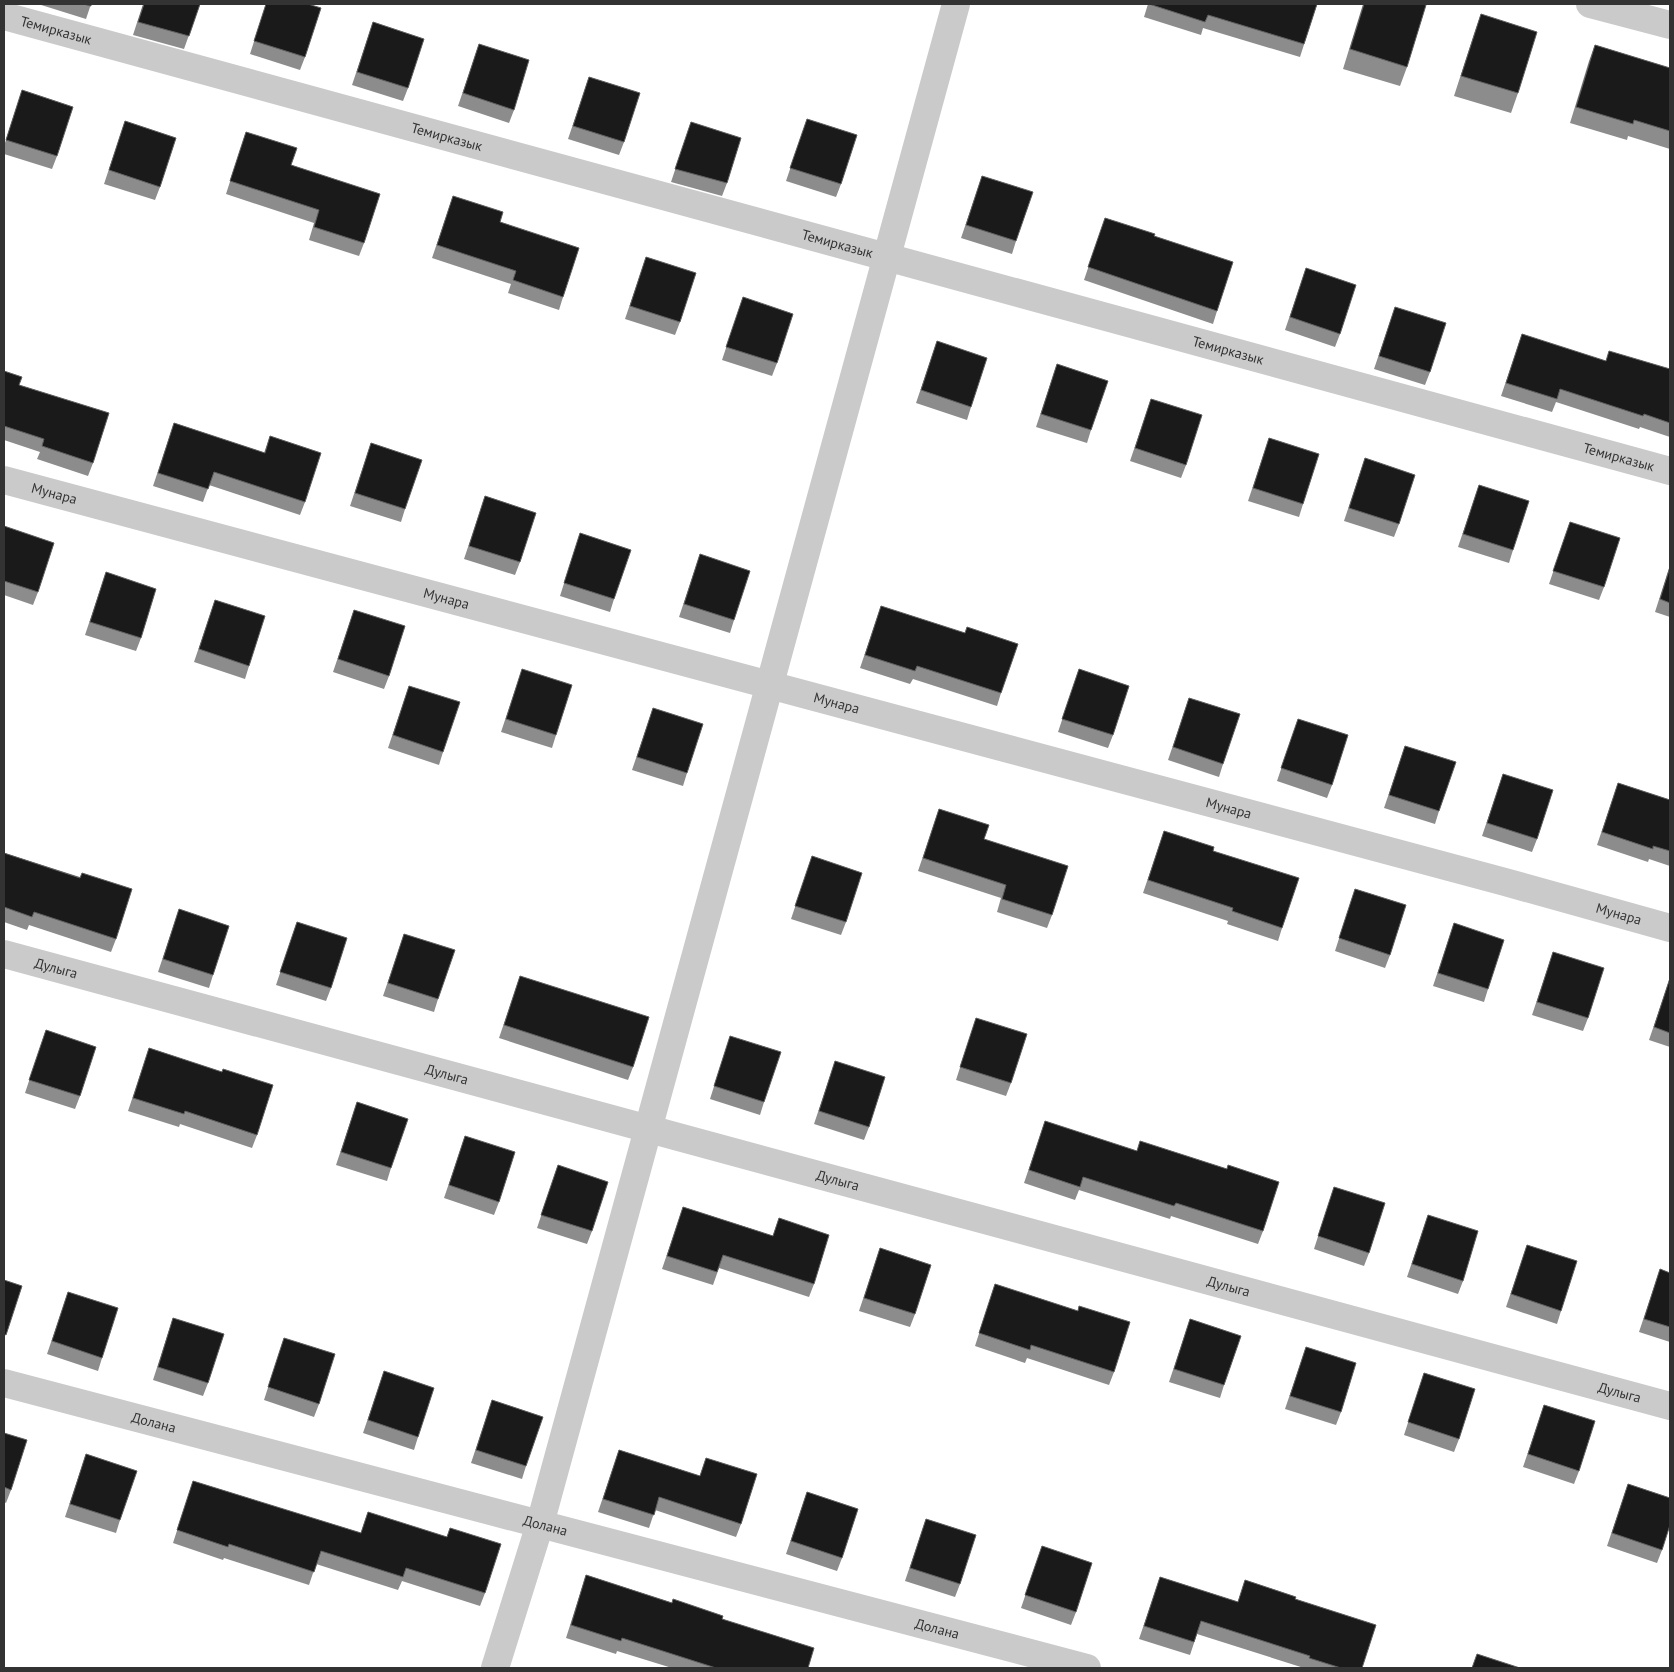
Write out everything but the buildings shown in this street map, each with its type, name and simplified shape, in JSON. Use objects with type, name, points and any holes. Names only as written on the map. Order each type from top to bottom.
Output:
[{"type":"street","points":[[495,1668],[540,1524],[956,4]]},
{"type":"street","points":[[1590,4],[1670,25]]},
{"type":"street","name":"Темирказык","points":[[4,16],[1670,471]]},
{"type":"street","name":"Мунара","points":[[4,480],[1505,882],[1670,928]]},
{"type":"street","name":"Дулыга","points":[[4,954],[1670,1406]]},
{"type":"street","name":"Долана","points":[[4,1383],[1087,1668]]}]
